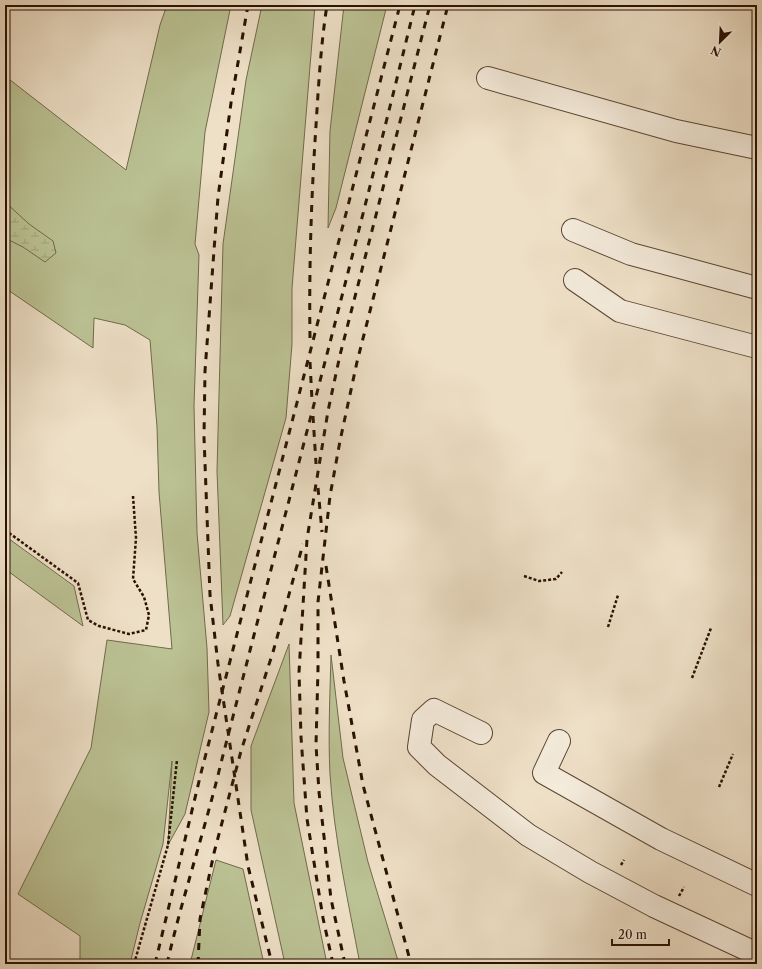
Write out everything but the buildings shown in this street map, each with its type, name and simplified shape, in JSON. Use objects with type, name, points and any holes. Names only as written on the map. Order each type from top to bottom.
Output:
[{"type":"lane","points":[[488,78],[676,131],[757,148]]},
{"type":"lane","points":[[573,230],[631,254],[757,288]]},
{"type":"lane","points":[[575,280],[620,311],[757,347]]},
{"type":"lane","points":[[481,733],[434,710],[423,720],[419,747],[437,765],[528,835],[590,872],[654,906],[757,954]]},
{"type":"lane","points":[[559,741],[544,773],[662,839],[757,885]]},
{"type":"path","points":[[5,530],[78,583],[88,620],[99,626],[129,634],[146,630],[149,615],[144,597],[133,578],[136,538],[133,496]]},
{"type":"path","points":[[524,576],[539,581],[556,579],[562,572]]},
{"type":"path","points":[[608,627],[618,595]]},
{"type":"path","points":[[692,678],[711,628]]},
{"type":"path","points":[[719,787],[733,754]]},
{"type":"path","points":[[134,964],[168,846],[177,760]]},
{"type":"green space","points":[[167,5],[231,5],[205,132],[195,244],[199,255],[194,406],[197,533],[207,648],[209,712],[185,814],[168,845],[172,761],[163,844],[140,923],[130,964],[80,964],[80,936],[18,894],[91,748],[107,640],[172,649],[159,492],[157,427],[150,340],[125,325],[94,318],[93,348],[5,288],[5,76],[126,170],[160,25]]},
{"type":"green space","points":[[262,5],[315,5],[292,288],[292,344],[286,418],[230,616],[223,625],[217,471],[223,244],[246,80]]},
{"type":"green space","points":[[344,5],[387,5],[336,208],[328,228],[330,131]]},
{"type":"green space","points":[[5,202],[29,224],[53,241],[56,253],[45,262],[23,247],[5,238]]},
{"type":"green space","points":[[5,536],[74,586],[83,626],[5,569]]},
{"type":"green space","points":[[289,644],[294,803],[327,964],[285,964],[251,810],[251,746]]},
{"type":"green space","points":[[331,655],[343,758],[368,862],[399,964],[360,964],[342,869],[332,798],[329,745]]},
{"type":"green space","points":[[216,860],[243,869],[264,964],[190,964]]},
{"type":"railway","points":[[248,5],[231,103],[218,197],[205,371],[204,437],[210,595],[218,664],[248,866],[272,964]]},
{"type":"railway","points":[[310,338],[311,215],[318,90],[327,5]]},
{"type":"railway","points":[[155,964],[201,773],[400,5]]},
{"type":"railway","points":[[167,964],[179,915],[214,792],[319,386],[415,5]]},
{"type":"railway","points":[[333,964],[323,918],[307,819],[301,737],[299,672],[307,539],[328,411],[340,355],[430,5]]},
{"type":"railway","points":[[345,964],[331,899],[319,792],[316,745],[318,602],[330,496],[357,362],[448,5]]},
{"type":"railway","points":[[310,362],[312,400]]},
{"type":"railway","points":[[313,416],[316,464]]},
{"type":"railway","points":[[318,488],[322,532]]},
{"type":"railway","points":[[198,964],[200,919],[214,853],[241,751],[273,652],[303,544]]},
{"type":"railway","points":[[326,566],[344,681],[363,785],[411,964]]}]
